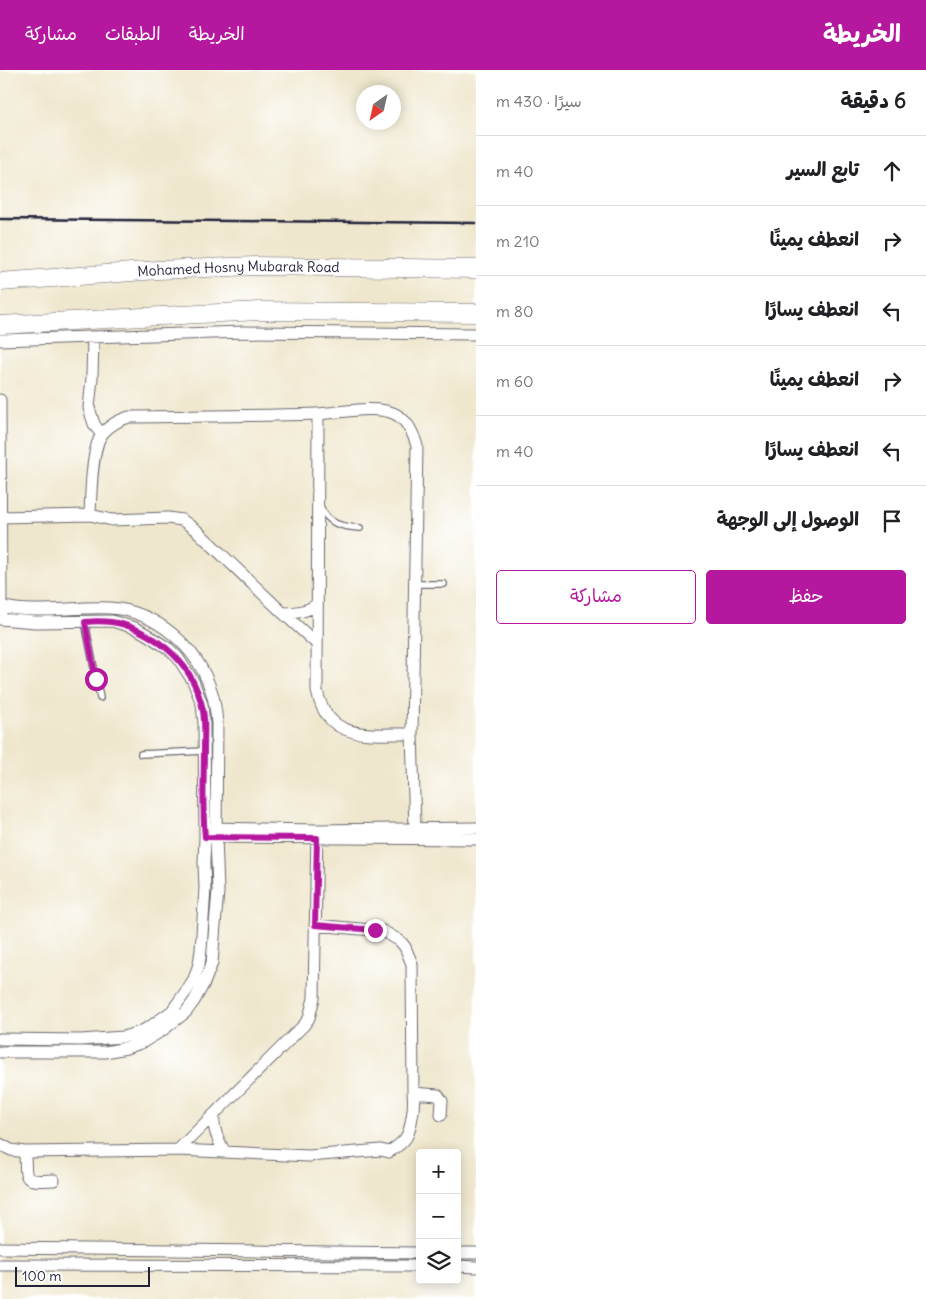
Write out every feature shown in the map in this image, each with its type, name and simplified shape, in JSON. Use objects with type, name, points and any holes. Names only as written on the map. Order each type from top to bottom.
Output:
[{"type":"highway","name":"Mohamed Hosny Mubarak Road","points":[[0,282],[158,270],[255,266],[476,269]]},
{"type":"highway","points":[[0,325],[259,311],[476,314]]},
{"type":"street","points":[[0,340],[243,332],[476,334]]},
{"type":"street","points":[[93,337],[89,408],[94,424],[102,434]]},
{"type":"street","points":[[0,400],[0,620],[19,622],[112,621],[135,628],[146,634],[169,649],[178,658],[193,681],[202,704],[210,832],[218,891],[212,963],[194,1001],[176,1021],[143,1042],[105,1052],[0,1052]]},
{"type":"street","points":[[90,515],[97,442],[112,424],[129,416],[318,414],[381,410],[394,414],[405,422],[413,433],[417,446],[412,734],[415,828]]},
{"type":"street","points":[[318,414],[316,691],[326,716],[336,725],[348,731],[412,734]]},
{"type":"street","points":[[1,517],[90,515],[112,520],[168,518],[182,520],[196,530],[317,644]]},
{"type":"street","points":[[283,613],[305,611],[316,605]]},
{"type":"street","points":[[0,1039],[81,1040],[123,1037],[140,1032],[172,1011],[187,990],[194,979],[201,950],[205,888],[204,863],[210,832],[217,723],[211,690],[196,659],[185,645],[151,620],[132,612],[111,608],[20,610],[1,606]]},
{"type":"street","points":[[317,834],[415,828],[476,828]]},
{"type":"street","points":[[210,832],[476,839]]},
{"type":"street","points":[[178,1150],[309,1018],[314,998],[317,834]]},
{"type":"street","points":[[0,1144],[11,1150],[25,1152],[178,1150],[309,1156],[381,1150],[389,1152],[401,1144],[410,1131],[414,1102],[412,1093],[412,964],[405,947],[400,941],[384,931],[315,925]]},
{"type":"street","points":[[412,1093],[438,1095],[442,1101],[441,1115]]},
{"type":"street","points":[[214,1115],[214,1129],[225,1152]]},
{"type":"street","points":[[25,1152],[28,1178],[32,1180],[54,1180]]},
{"type":"street","points":[[0,1248],[416,1253]]},
{"type":"street","points":[[461,1253],[476,1253]]},
{"type":"street","points":[[0,1266],[416,1266]]},
{"type":"street","points":[[461,1266],[476,1266]]},
{"type":"lane","points":[[318,502],[328,518],[336,524],[345,528],[360,528]]},
{"type":"lane","points":[[415,584],[444,584]]},
{"type":"lane","points":[[85,622],[100,698]]},
{"type":"lane","points":[[141,754],[204,752]]},
{"type":"railway","points":[[0,219],[476,223]]},
{"type":"route","points":[[96,679],[85,622],[112,621],[135,628],[169,649],[178,658],[193,681],[202,704],[204,724],[205,837],[317,838],[315,925],[375,930]]}]
